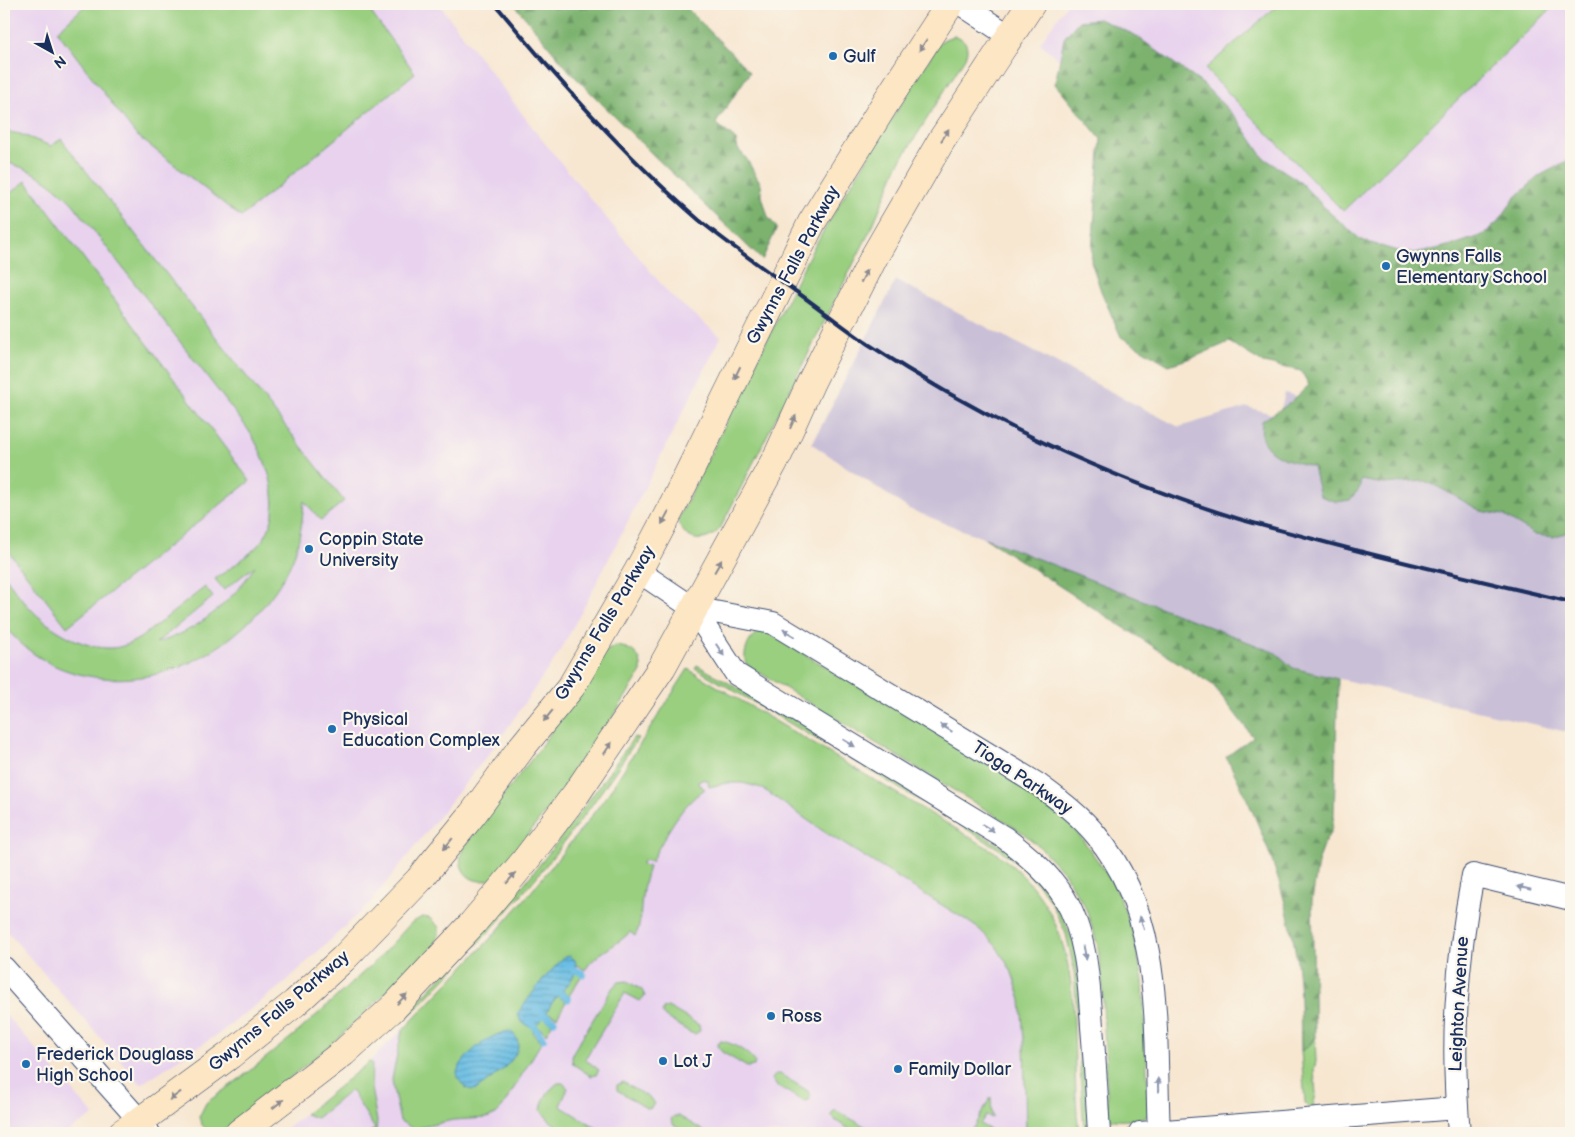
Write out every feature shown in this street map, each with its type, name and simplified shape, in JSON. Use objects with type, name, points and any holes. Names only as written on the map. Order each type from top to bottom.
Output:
[{"type":"main road","name":"Gwynns Falls Parkway","points":[[137,1129],[295,1003],[343,959],[419,880],[571,687],[638,571],[677,497],[812,222],[886,102],[950,4]]},
{"type":"main road","points":[[239,1133],[343,1053],[428,973],[524,862],[576,794],[662,667],[779,453],[811,382],[874,257],[941,141],[1031,4]]},
{"type":"street","points":[[961,4],[1009,36]]},
{"type":"street","name":"Tioga Parkway","points":[[638,571],[693,608],[774,624],[1039,785],[1072,810],[1096,835],[1116,864],[1130,893],[1142,923],[1150,957],[1155,1002],[1153,1133]]},
{"type":"street","name":"Tioga Parkway","points":[[693,608],[736,674],[1005,838],[1030,857],[1064,897],[1082,944],[1086,968],[1091,1011],[1099,1133]]},
{"type":"street","name":"Leighton Avenue","points":[[1459,1133],[1454,1038],[1463,926],[1473,875],[1571,899]]},
{"type":"street","points":[[4,968],[137,1129]]},
{"type":"street","points":[[1153,1133],[1457,1108]]},
{"type":"shaded area","name":"Coppin State University","points":[[4,4],[439,4],[539,136],[670,295],[721,337],[592,592],[559,653],[495,746],[370,903],[282,985],[217,1035],[141,1084],[4,928]]},
{"type":"shaded area","name":"Gwynns Falls Elementary School","points":[[1067,4],[1571,4],[1571,470],[1390,354],[1040,43]]},
{"type":"shaded area","points":[[896,280],[1179,427],[1247,407],[1279,416],[1285,393],[1368,417],[1571,470],[1571,733],[1293,668],[1276,653],[909,509],[812,444]]},
{"type":"shaded area","points":[[688,669],[995,852],[1024,877],[1040,897],[1053,918],[1067,956],[1073,1013],[1079,1133],[281,1133],[369,1062],[449,983],[531,892],[610,791]]},
{"type":"shaded area","name":"Frederick Douglass High School","points":[[4,1013],[94,1115],[66,1133],[4,1133]]},
{"type":"green space","points":[[87,4],[365,4],[415,73],[241,217],[135,134],[57,31]]},
{"type":"green space","points":[[514,4],[683,4],[750,72],[716,123],[736,140],[738,149],[746,158],[761,184],[762,196],[768,217],[777,228],[762,260],[571,73]]},
{"type":"green space","points":[[1279,4],[1556,4],[1343,211],[1205,69]]},
{"type":"green space","points":[[1099,19],[1135,35],[1204,85],[1239,121],[1264,158],[1298,180],[1329,212],[1361,240],[1394,250],[1412,253],[1436,249],[1483,235],[1498,222],[1514,199],[1539,176],[1571,159],[1571,531],[1553,537],[1535,535],[1503,515],[1481,511],[1425,481],[1383,484],[1361,480],[1359,489],[1350,500],[1337,502],[1320,496],[1313,467],[1276,454],[1264,442],[1261,433],[1262,421],[1290,403],[1309,385],[1301,371],[1263,363],[1229,342],[1197,356],[1169,365],[1121,337],[1101,291],[1091,261],[1101,139],[1055,84],[1064,38],[1079,21]]},
{"type":"green space","points":[[953,36],[961,38],[967,46],[965,58],[898,165],[873,225],[721,527],[709,537],[703,539],[690,537],[681,527],[678,519],[810,254],[940,42]]},
{"type":"green space","points":[[4,131],[20,134],[51,146],[61,139],[344,501],[321,520],[304,501],[300,531],[293,559],[284,577],[266,602],[246,625],[222,644],[196,660],[168,671],[139,677],[109,678],[79,674],[47,662],[19,642],[4,625],[4,575],[37,616],[56,630],[89,645],[111,648],[140,638],[205,587],[213,597],[156,643],[171,638],[213,614],[236,591],[255,566],[224,590],[215,579],[250,553],[260,543],[268,530],[273,516],[272,485],[261,454],[247,428],[73,204],[42,178],[24,168],[4,162]]},
{"type":"green space","points":[[26,181],[250,481],[67,627],[4,546],[4,198]]},
{"type":"green space","points":[[985,538],[1276,653],[1293,668],[1338,679],[1334,816],[1331,831],[1319,857],[1312,901],[1315,1037],[1309,1046],[1301,1051],[1297,963],[1287,910],[1261,831],[1226,757],[1253,737],[1213,685]]},
{"type":"green space","points":[[762,629],[1021,782],[1065,819],[1083,840],[1110,878],[1133,933],[1143,981],[1149,1115],[1124,1120],[1110,1119],[1108,1116],[1102,979],[1098,947],[1086,909],[1065,874],[1042,849],[1023,833],[747,665],[745,655],[748,645],[754,635]]},
{"type":"green space","points":[[615,646],[626,648],[635,653],[640,661],[641,672],[586,760],[495,877],[479,881],[472,879],[463,869],[461,862],[464,846],[537,752],[606,651]]},
{"type":"green space","points":[[697,665],[831,741],[1017,856],[1058,904],[1077,951],[1089,1133],[1085,1133],[1083,1117],[1074,969],[1066,934],[1051,902],[1042,889],[1021,866],[999,849],[866,768],[695,668]]},
{"type":"green space","points":[[688,669],[995,852],[1027,881],[1049,912],[1063,945],[1070,980],[1074,1017],[1079,1133],[1026,1133],[1021,1000],[1011,970],[996,946],[979,929],[823,831],[766,791],[742,783],[726,783],[709,787],[708,781],[704,779],[698,782],[698,784],[705,789],[680,813],[651,862],[644,860],[642,863],[649,867],[643,889],[640,922],[635,936],[630,932],[619,942],[600,954],[585,970],[577,965],[575,973],[582,975],[569,996],[563,991],[558,996],[566,1002],[557,1017],[546,1012],[543,1017],[552,1024],[546,1034],[537,1025],[532,1027],[534,1034],[541,1043],[502,1108],[496,1114],[487,1118],[453,1120],[414,1129],[400,1121],[392,1079],[401,1035],[404,1029],[491,938],[584,826],[610,791]]},
{"type":"green space","points":[[634,737],[638,738],[574,829],[534,880],[470,953],[402,1023],[402,1018],[478,937],[538,867]]},
{"type":"green space","points":[[422,917],[430,918],[439,927],[439,935],[435,946],[331,1045],[227,1128],[213,1131],[203,1126],[199,1117],[206,1103],[299,1031],[379,958],[411,923]]},
{"type":"green space","points":[[627,981],[642,990],[645,996],[640,1001],[625,993],[585,1059],[599,1070],[596,1075],[591,1076],[573,1064],[573,1052],[613,987],[619,982]]},
{"type":"green space","points":[[668,1007],[699,1025],[700,1031],[695,1034],[691,1033],[665,1017],[662,1013],[663,1009]]},
{"type":"green space","points":[[1315,1037],[1316,1062],[1314,1070],[1316,1094],[1313,1107],[1310,1108],[1305,1103],[1301,1051],[1309,1046]]},
{"type":"green space","points":[[720,1041],[734,1045],[744,1051],[755,1062],[754,1066],[747,1067],[722,1052],[717,1046]]},
{"type":"green space","points":[[369,1062],[372,1063],[371,1088],[377,1121],[376,1133],[368,1133],[375,1129],[351,1090],[317,1118],[305,1114]]},
{"type":"green space","points":[[776,1074],[780,1074],[808,1091],[810,1099],[803,1101],[776,1085],[772,1079]]},
{"type":"green space","points":[[623,1082],[651,1099],[654,1104],[650,1109],[617,1090],[617,1085]]},
{"type":"green space","points":[[558,1083],[563,1083],[568,1088],[560,1106],[605,1133],[571,1131],[558,1127],[548,1119],[541,1111],[543,1103],[548,1092]]},
{"type":"green space","points":[[991,1097],[992,1118],[986,1115],[980,1124],[992,1131],[992,1133],[970,1133]]},
{"type":"green space","points":[[835,1110],[868,1128],[870,1133],[856,1133],[836,1121],[831,1115]]},
{"type":"green space","points":[[674,1116],[679,1116],[707,1133],[686,1133],[672,1123],[671,1119]]},
{"type":"water","points":[[569,956],[575,960],[576,966],[570,981],[539,1022],[531,1027],[526,1025],[520,1020],[518,1013],[540,983],[563,958]]},
{"type":"water","points":[[510,1031],[517,1038],[518,1047],[509,1063],[477,1089],[466,1088],[459,1079],[457,1072],[466,1058],[487,1040]]},
{"type":"waterway","points":[[568,966],[583,974]]},
{"type":"waterway","points":[[554,989],[568,999]]},
{"type":"waterway","points":[[537,1010],[554,1021]]},
{"type":"waterway","points":[[529,1019],[543,1039]]},
{"type":"railway","points":[[495,4],[592,116],[644,170],[699,220],[868,344],[956,397],[1001,422],[1048,444],[1142,485],[1190,503],[1239,519],[1377,556],[1571,602]]},
{"type":"place","name":"Gulf","points":[[833,56]]},
{"type":"place","name":"Gwynns Falls Elementary School","points":[[1386,266]]},
{"type":"place","name":"Coppin State University","points":[[309,549]]},
{"type":"place","name":"Physical Education Complex","points":[[332,729]]},
{"type":"place","name":"Ross","points":[[771,1016]]},
{"type":"place","name":"Lot J","points":[[663,1061]]},
{"type":"place","name":"Frederick Douglass High School","points":[[26,1064]]},
{"type":"place","name":"Family Dollar","points":[[898,1069]]}]
